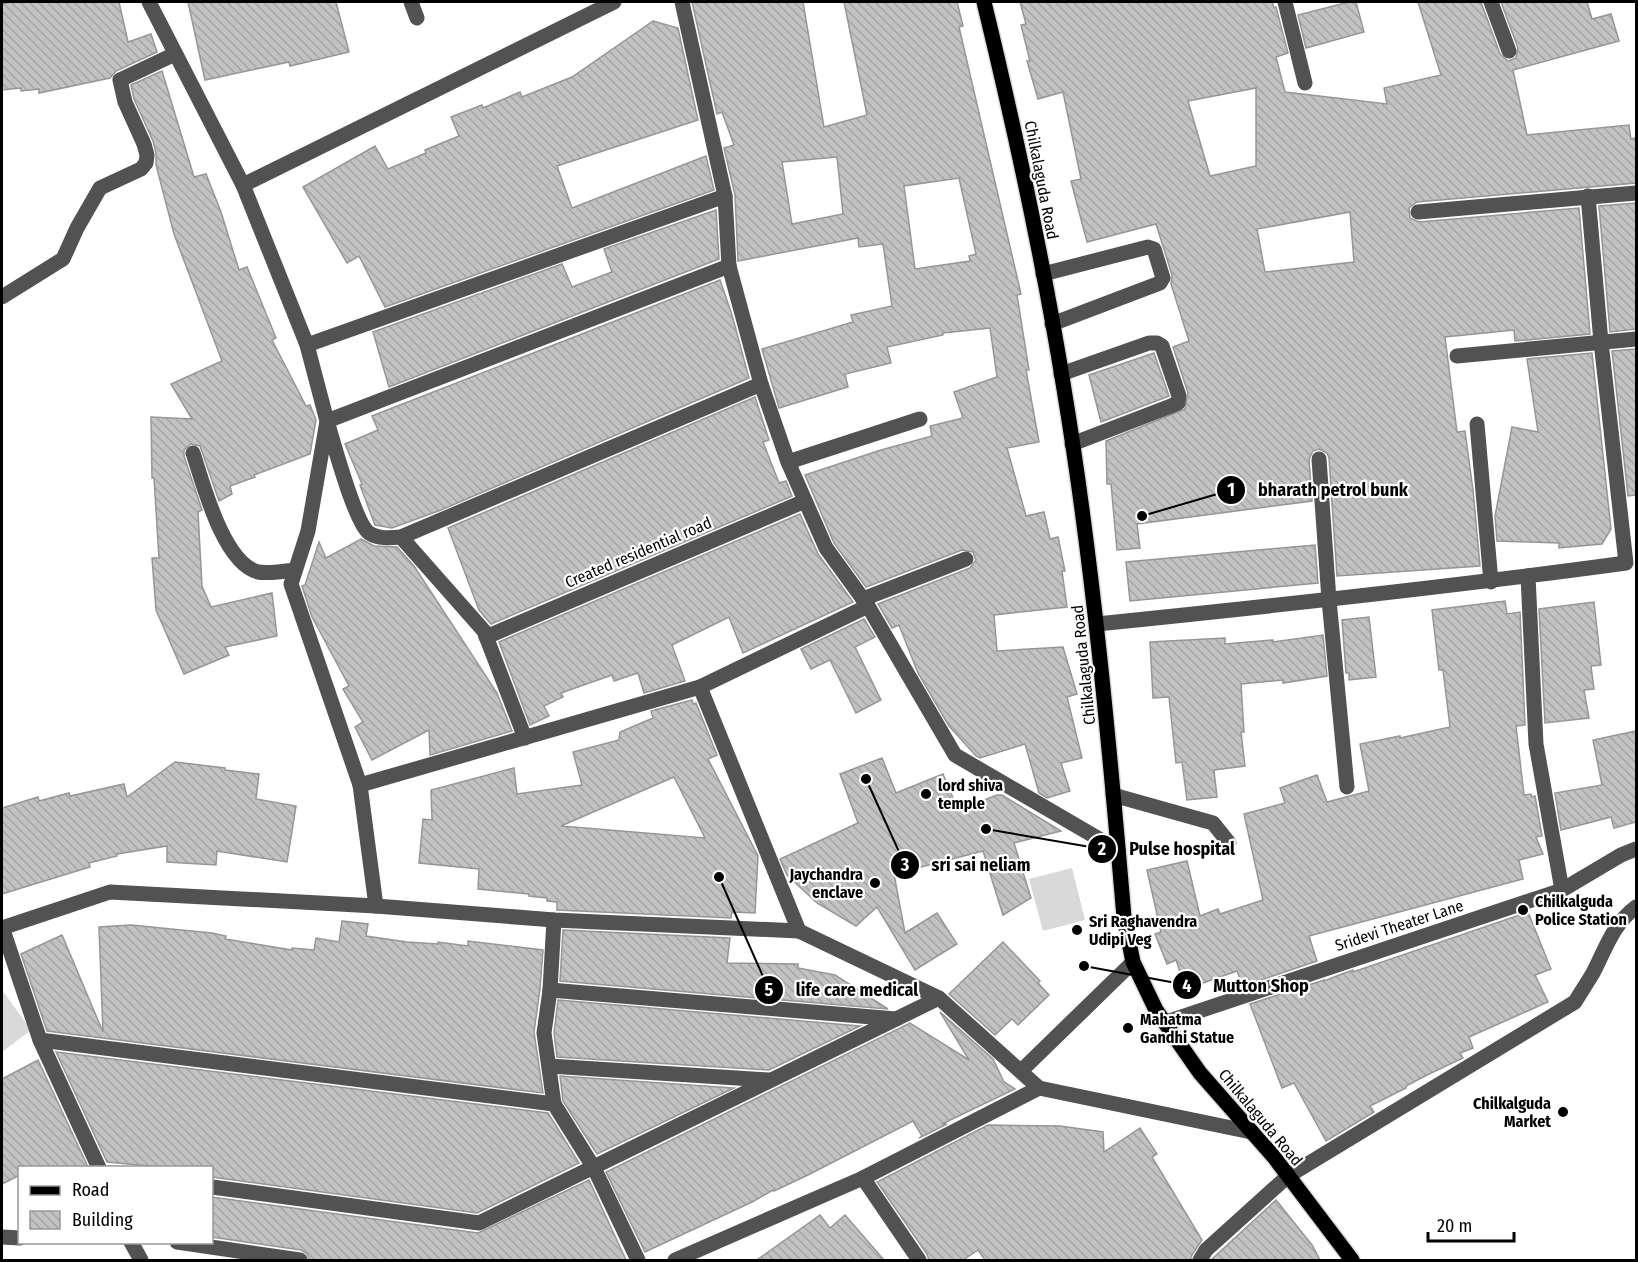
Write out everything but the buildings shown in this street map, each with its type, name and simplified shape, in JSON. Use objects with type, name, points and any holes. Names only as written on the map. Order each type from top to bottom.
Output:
[{"type":"main road","name":"Chilkalaguda Road","points":[[984,2],[1017,142],[1052,324],[1072,444],[1097,624],[1124,917],[1133,962],[1156,1010],[1200,1073],[1288,1176],[1352,1260]]},
{"type":"street","points":[[149,2],[243,185],[307,345],[327,421],[358,517],[368,532],[385,538],[401,537],[761,384]]},
{"type":"street","points":[[411,2],[417,18]]},
{"type":"street","points":[[243,185],[614,2]]},
{"type":"street","points":[[682,2],[725,196],[729,266],[761,384],[788,462],[826,548],[865,603],[955,755],[1118,850]]},
{"type":"street","points":[[1285,2],[1305,83]]},
{"type":"street","points":[[1491,2],[1509,51]]},
{"type":"street","points":[[2,297],[63,260],[77,228],[100,188],[141,169],[146,163],[147,155],[144,144],[125,102],[120,80],[176,54]]},
{"type":"street","points":[[1418,212],[1636,193]]},
{"type":"street","points":[[307,345],[725,196]]},
{"type":"street","points":[[1097,624],[1491,582],[1626,563],[1601,342],[1588,196]]},
{"type":"street","points":[[1042,274],[1148,247],[1154,249],[1163,278],[1160,282],[1052,324]]},
{"type":"street","points":[[327,421],[729,266]]},
{"type":"street","points":[[1457,356],[1636,339]]},
{"type":"street","points":[[1061,374],[1149,343],[1157,343],[1162,346],[1179,396],[1178,402],[1171,406],[1072,444]]},
{"type":"street","points":[[788,462],[920,419]]},
{"type":"street","points":[[327,421],[308,531],[291,584],[360,785],[376,906]]},
{"type":"street","points":[[1477,424],[1491,582]]},
{"type":"street","points":[[193,453],[221,535],[234,553],[246,566],[258,572],[295,570]]},
{"type":"street","points":[[1319,459],[1329,600],[1347,786]]},
{"type":"street","name":"Created residential road","points":[[486,637],[805,501]]},
{"type":"street","points":[[401,537],[484,631],[525,738]]},
{"type":"street","points":[[360,785],[700,687],[865,603],[966,559]]},
{"type":"street","points":[[1528,576],[1536,744],[1562,890]]},
{"type":"street","points":[[700,687],[799,932]]},
{"type":"street","points":[[1113,795],[1213,823],[1229,843]]},
{"type":"street","name":"Sridevi Theater Lane","points":[[1166,1022],[1562,890],[1621,855],[1636,849]]},
{"type":"street","points":[[99,1166],[40,1040],[2,927],[110,892],[376,906],[554,920],[799,932],[939,998],[1039,1088],[1251,1132]]},
{"type":"street","points":[[1200,1260],[1206,1250],[1288,1176],[1575,1002],[1593,973],[1611,934],[1624,916],[1636,907]]},
{"type":"street","points":[[554,920],[550,990],[544,1033],[554,1104],[594,1168],[638,1260]]},
{"type":"street","points":[[1021,1071],[1133,962]]},
{"type":"street","points":[[550,990],[898,1019]]},
{"type":"street","points":[[213,1187],[479,1223],[939,998]]},
{"type":"street","points":[[40,1040],[554,1104]]},
{"type":"street","points":[[549,1066],[771,1080]]},
{"type":"street","points":[[675,1260],[863,1178],[1039,1088]]},
{"type":"street","points":[[863,1178],[919,1260]]},
{"type":"street","points":[[2,1237],[18,1238]]},
{"type":"street","points":[[132,1244],[141,1260]]},
{"type":"street","points":[[191,1244],[300,1260]]},
{"type":"shaded area","points":[[1072,868],[1085,920],[1043,931],[1029,879]]},
{"type":"shaded area","points":[[2,990],[31,1030],[2,1052]]},
{"type":"place","name":"bharath petrol bunk","points":[[1142,516]]},
{"type":"place","name":"sri sai neliam","points":[[866,779]]},
{"type":"place","name":"lord shiva temple","points":[[926,794]]},
{"type":"place","name":"Pulse hospital","points":[[986,829]]},
{"type":"place","name":"life care medical","points":[[719,877]]},
{"type":"place","name":"Jaychandra enclave","points":[[875,883]]},
{"type":"place","name":"Chilkalguda Police Station","points":[[1523,910]]},
{"type":"place","name":"Sri Raghavendra Udipi Veg","points":[[1077,930]]},
{"type":"place","name":"Mutton Shop","points":[[1084,966]]},
{"type":"place","name":"Mahatma Gandhi Statue","points":[[1128,1028]]},
{"type":"place","name":"Chilkalguda Market","points":[[1563,1112]]}]
